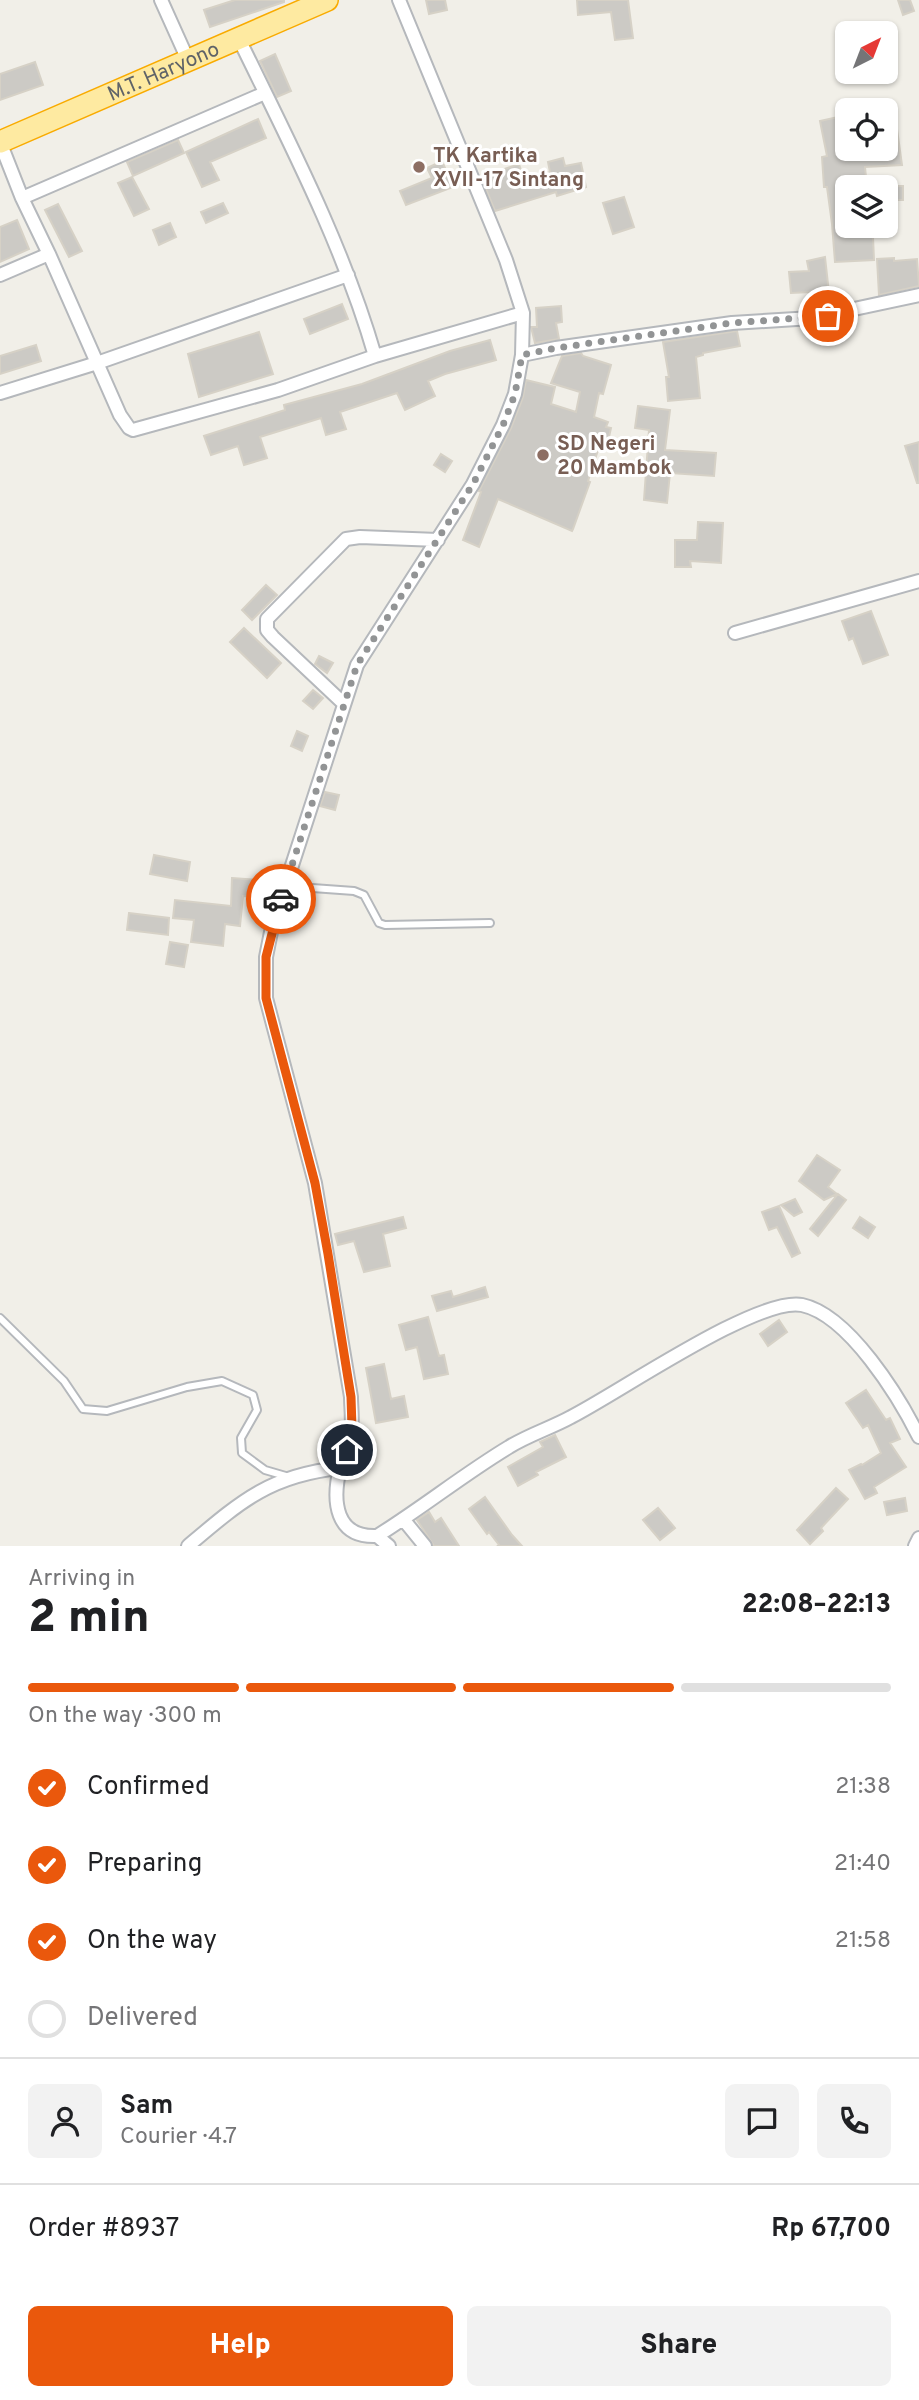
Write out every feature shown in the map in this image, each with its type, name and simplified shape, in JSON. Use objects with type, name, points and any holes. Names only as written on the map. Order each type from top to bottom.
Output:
[{"type":"highway","name":"M.T. Haryono","points":[[0,142],[327,0]]},
{"type":"street","points":[[160,0],[188,60]]},
{"type":"street","points":[[399,0],[492,223],[523,313],[522,355],[515,394],[503,425],[473,484],[357,665],[285,886],[266,957],[266,998],[315,1183],[351,1397],[352,1428],[340,1468],[337,1506],[342,1520],[353,1533],[377,1536],[510,1446],[572,1417],[726,1329],[770,1308],[789,1304],[820,1311],[837,1322],[880,1373],[905,1409],[919,1437]]},
{"type":"street","points":[[239,39],[327,221],[375,356]]},
{"type":"street","points":[[22,198],[265,93]]},
{"type":"street","points":[[0,142],[22,198],[120,415],[133,430],[278,390],[375,356],[523,313]]},
{"type":"street","points":[[0,275],[49,254]]},
{"type":"street","points":[[0,393],[97,363],[348,275]]},
{"type":"street","points":[[522,355],[732,323],[812,318],[919,295]]},
{"type":"street","points":[[343,703],[273,637],[267,630],[267,619],[346,539],[360,537],[438,540]]},
{"type":"street","points":[[735,634],[919,581]]},
{"type":"street","points":[[188,1546],[249,1496],[273,1483],[310,1471],[340,1468]]},
{"type":"street","points":[[403,1519],[425,1546]]},
{"type":"street","points":[[377,1536],[389,1546]]},
{"type":"street","points":[[915,1546],[919,1538]]},
{"type":"lane","points":[[285,886],[354,891],[364,895],[379,923],[385,925],[491,923]]},
{"type":"lane","points":[[0,1318],[64,1381],[83,1409],[107,1411],[187,1387],[222,1381],[253,1395],[257,1410],[241,1438],[242,1453],[265,1470],[291,1478]]},
{"type":"building","points":[[235,0],[284,2],[210,27],[204,10]]},
{"type":"building","points":[[426,0],[445,0],[447,10],[429,14]]},
{"type":"building","points":[[577,0],[628,0],[633,38],[615,40],[611,12],[578,15]]},
{"type":"building","points":[[898,0],[910,0],[914,11],[903,15]]},
{"type":"building","points":[[275,54],[291,91],[277,97],[260,61]]},
{"type":"building","points":[[35,62],[43,85],[0,100],[0,74]]},
{"type":"building","points":[[835,118],[835,161],[898,161],[898,136],[902,165],[865,167],[866,175],[835,175],[835,238],[873,238],[874,260],[835,262],[827,187],[824,187],[822,157],[827,156],[820,121]]},
{"type":"building","points":[[258,119],[266,138],[210,162],[219,180],[202,187],[186,152]]},
{"type":"building","points":[[178,140],[184,153],[133,176],[127,162]]},
{"type":"building","points":[[563,158],[565,166],[581,163],[586,187],[557,196],[556,192],[495,211],[481,177],[519,164],[524,180],[550,172],[548,162]]},
{"type":"building","points":[[442,161],[453,187],[406,205],[400,191],[432,178],[427,168]]},
{"type":"building","points":[[132,177],[149,209],[134,216],[118,183]]},
{"type":"building","points":[[898,186],[903,186],[903,200],[898,200]]},
{"type":"building","points":[[624,197],[634,227],[613,234],[603,203]]},
{"type":"building","points":[[223,203],[228,213],[206,223],[201,212]]},
{"type":"building","points":[[58,204],[82,251],[69,257],[45,210]]},
{"type":"building","points":[[17,220],[29,249],[0,262],[0,227]]},
{"type":"building","points":[[170,223],[176,237],[159,245],[153,230]]},
{"type":"building","points":[[825,257],[830,302],[814,305],[812,292],[791,293],[789,272],[809,271],[807,261]]},
{"type":"building","points":[[894,258],[894,261],[917,259],[919,286],[879,295],[877,259]]},
{"type":"building","points":[[342,304],[348,319],[310,334],[304,319]]},
{"type":"building","points":[[561,306],[562,322],[556,323],[559,339],[535,343],[531,327],[537,327],[536,308]]},
{"type":"building","points":[[737,331],[740,346],[703,353],[696,357],[700,398],[668,401],[666,377],[669,377],[663,342]]},
{"type":"building","points":[[259,332],[273,374],[199,397],[188,354]]},
{"type":"building","points":[[490,340],[496,360],[428,381],[435,396],[405,410],[397,393],[340,412],[346,429],[326,435],[321,418],[260,437],[267,458],[244,465],[238,446],[211,455],[204,436],[285,410],[284,405],[362,384],[450,351]]},
{"type":"building","points":[[36,345],[41,361],[0,374],[0,356]]},
{"type":"building","name":"SD Negeri 20 Mambok","points":[[581,353],[611,365],[603,394],[599,393],[594,417],[608,422],[606,427],[611,428],[607,446],[600,444],[588,481],[590,482],[572,531],[498,499],[479,547],[463,540],[481,492],[479,491],[511,428],[523,397],[526,380],[555,387],[551,404],[576,412],[580,392],[551,383],[562,356]]},
{"type":"building","points":[[638,406],[670,410],[665,450],[716,453],[714,476],[670,473],[667,503],[644,500],[649,430],[635,428]]},
{"type":"building","points":[[919,442],[919,483],[917,483],[905,446]]},
{"type":"building","points":[[441,454],[452,461],[445,472],[434,465]]},
{"type":"building","points":[[698,522],[723,523],[721,563],[690,561],[691,567],[675,567],[675,540],[697,540]]},
{"type":"building","points":[[266,585],[277,595],[252,620],[242,610]]},
{"type":"building","points":[[871,611],[888,655],[863,664],[853,638],[849,640],[842,621]]},
{"type":"building","points":[[244,628],[281,663],[267,678],[230,642]]},
{"type":"building","points":[[319,656],[333,663],[327,673],[315,664]]},
{"type":"building","points":[[313,690],[323,698],[313,709],[303,701]]},
{"type":"building","points":[[297,731],[308,736],[302,751],[291,746]]},
{"type":"building","points":[[325,792],[339,795],[335,810],[320,806]]},
{"type":"building","points":[[154,855],[190,862],[187,881],[150,874]]},
{"type":"building","points":[[232,878],[261,880],[260,897],[243,896],[240,926],[225,924],[223,946],[191,942],[194,920],[173,918],[175,900],[231,906]]},
{"type":"building","points":[[129,913],[169,918],[168,935],[127,930]]},
{"type":"building","points":[[170,942],[188,945],[184,967],[166,964]]},
{"type":"building","points":[[817,1155],[840,1170],[828,1187],[837,1194],[824,1200],[799,1181]]},
{"type":"building","points":[[838,1194],[846,1200],[818,1236],[810,1229]]},
{"type":"building","points":[[795,1199],[802,1212],[794,1216],[781,1205]]},
{"type":"building","points":[[779,1206],[800,1253],[792,1257],[777,1227],[769,1230],[762,1212]]},
{"type":"building","points":[[403,1217],[406,1228],[383,1234],[390,1266],[364,1272],[354,1241],[338,1245],[335,1234]]},
{"type":"building","points":[[860,1217],[875,1227],[868,1238],[853,1228]]},
{"type":"building","points":[[485,1287],[488,1297],[437,1311],[432,1296],[451,1291],[453,1297]]},
{"type":"building","points":[[428,1317],[439,1356],[444,1355],[448,1374],[424,1379],[417,1347],[406,1350],[399,1325]]},
{"type":"building","points":[[779,1320],[787,1332],[768,1346],[760,1334]]},
{"type":"building","points":[[384,1364],[391,1399],[404,1396],[408,1417],[376,1423],[366,1368]]},
{"type":"building","points":[[866,1390],[886,1420],[890,1418],[900,1439],[890,1443],[906,1467],[874,1487],[877,1493],[865,1499],[849,1470],[881,1453],[868,1425],[863,1428],[846,1403]]},
{"type":"building","points":[[555,1435],[566,1457],[536,1472],[538,1475],[518,1486],[508,1467],[543,1447],[540,1442]]},
{"type":"building","points":[[836,1488],[848,1499],[810,1544],[797,1530]]},
{"type":"building","points":[[485,1497],[522,1546],[497,1546],[499,1545],[489,1532],[487,1534],[469,1509]]},
{"type":"building","points":[[905,1498],[907,1511],[887,1515],[884,1502]]},
{"type":"building","points":[[658,1508],[675,1528],[660,1540],[643,1520]]},
{"type":"building","points":[[429,1512],[435,1522],[441,1518],[459,1546],[434,1546],[417,1520]]},
{"type":"way so far","points":[[281,899],[357,665],[473,484],[503,425],[515,394],[522,355],[732,323],[828,316]]},
{"type":"place","name":"TK Kartika XVII-17 Sintang","points":[[419,167]]},
{"type":"place","name":"SD Negeri 20 Mambok","points":[[543,455]]},
{"type":"route","points":[[281,899],[266,957],[266,998],[315,1183],[328,1254],[351,1397],[352,1428],[347,1450]]}]
